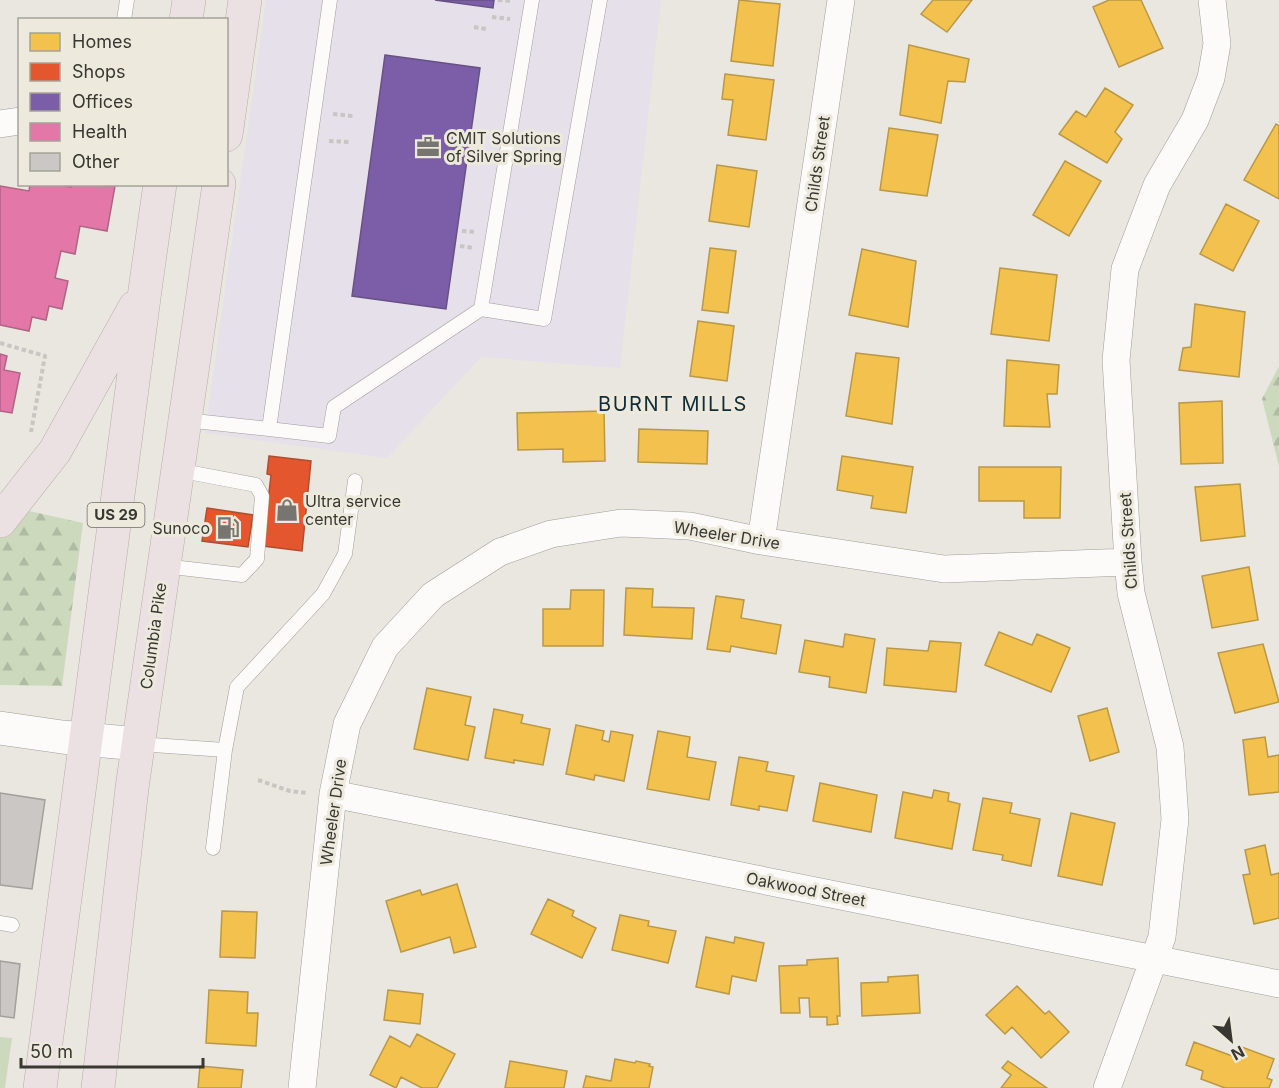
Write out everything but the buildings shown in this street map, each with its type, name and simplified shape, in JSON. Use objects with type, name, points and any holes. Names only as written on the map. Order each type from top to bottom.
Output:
[{"type":"highway","points":[[186,18],[189,0]]},
{"type":"highway","points":[[228,125],[245,0]]},
{"type":"highway","name":"US 29","points":[[40,1088],[160,186]]},
{"type":"highway","name":"Columbia Pike","points":[[98,1088],[138,744],[219,186]]},
{"type":"highway","points":[[0,521],[55,451],[145,290]]},
{"type":"street","name":"Childs Street","points":[[761,541],[841,0]]},
{"type":"street","name":"Childs Street","points":[[1107,1088],[1162,938],[1175,819],[1170,747],[1131,593],[1116,360],[1125,269],[1156,186],[1195,120],[1211,78],[1217,44],[1212,0]]},
{"type":"street","points":[[0,124],[18,122]]},
{"type":"street","name":"Wheeler Drive","points":[[302,1088],[333,794],[347,724],[385,646],[433,595],[500,552],[551,534],[621,523],[690,526],[761,541],[944,569],[1128,562]]},
{"type":"street","points":[[0,728],[138,744]]},
{"type":"street","name":"Oakwood Street","points":[[333,794],[1279,984]]},
{"type":"lane","points":[[123,18],[127,0]]},
{"type":"lane","points":[[268,429],[330,0]]},
{"type":"lane","points":[[481,309],[532,0]]},
{"type":"lane","points":[[184,420],[329,436],[334,407],[481,309],[544,319],[600,0]]},
{"type":"lane","points":[[163,566],[242,575],[257,559],[262,496],[256,485],[177,470]]},
{"type":"lane","points":[[213,848],[225,750],[237,687],[323,594],[345,554],[355,481]]},
{"type":"lane","points":[[138,744],[225,750]]},
{"type":"path","points":[[474,27],[486,29]]},
{"type":"path","points":[[0,343],[45,356],[31,432]]},
{"type":"path","points":[[258,780],[290,791],[333,794]]},
{"type":"shaded area","points":[[266,0],[661,0],[620,368],[481,357],[387,458],[205,433]]},
{"type":"green space","points":[[1279,366],[1279,466],[1262,399]]},
{"type":"green space","points":[[11,507],[83,523],[62,686],[0,685],[0,522]]},
{"type":"green space","points":[[0,1037],[12,1038],[5,1088],[0,1088]]},
{"type":"place","name":"CMIT Solutions of Silver Spring","points":[[428,147]]},
{"type":"place","name":"Ultra service center","points":[[287,510]]},
{"type":"place","name":"Sunoco","points":[[228,528]]},
{"type":"district","name":"BURNT MILLS","points":[[673,404]]}]
